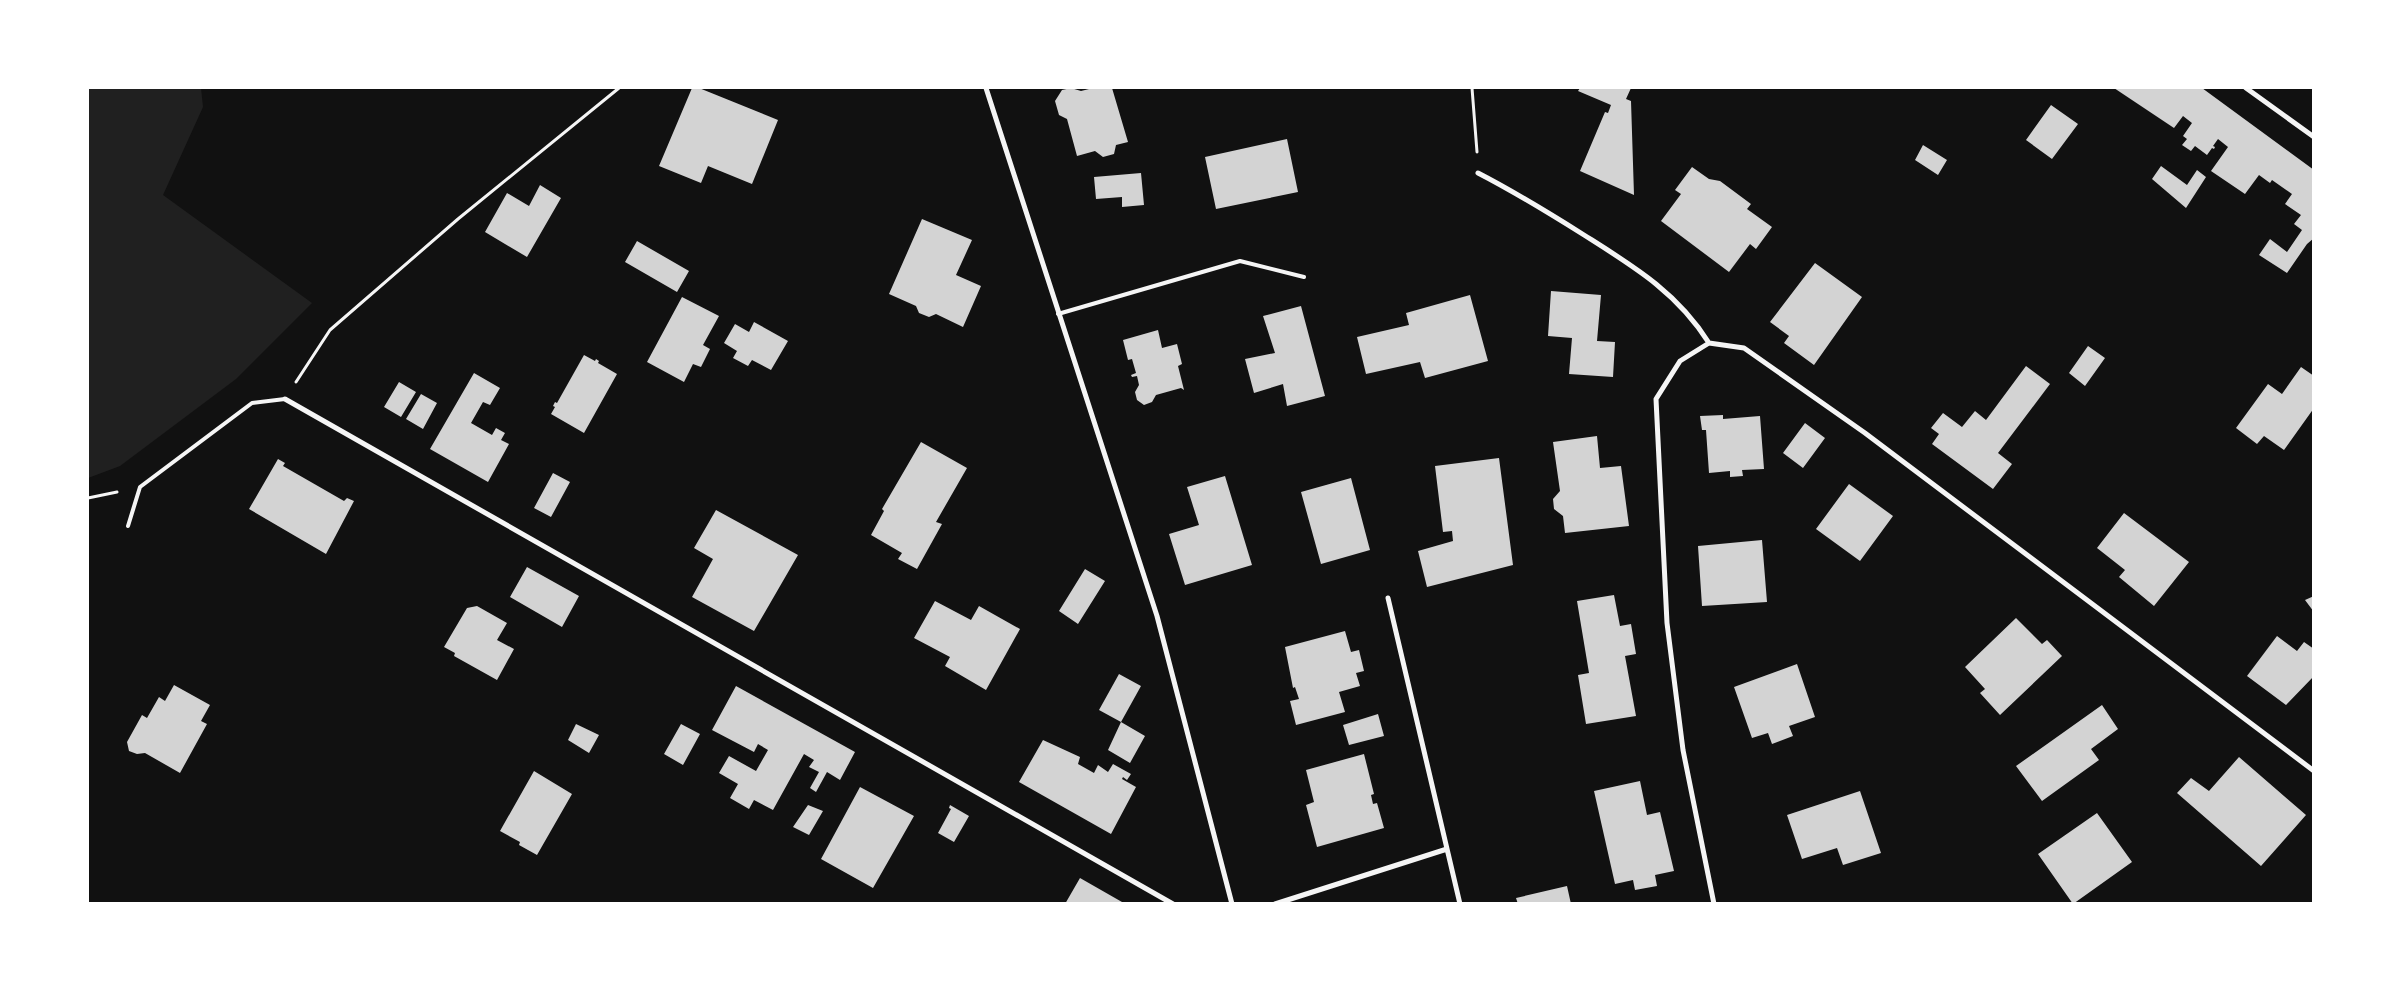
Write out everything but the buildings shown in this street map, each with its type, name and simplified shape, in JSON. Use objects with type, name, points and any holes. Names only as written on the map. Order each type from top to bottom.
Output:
[{"type":"street","points":[[986,88],[1156,616],[1232,904]]},
{"type":"street","points":[[2246,88],[2314,137]]},
{"type":"street","points":[[1478,173],[1523,197],[1639,269],[1668,293],[1695,320],[1709,343]]},
{"type":"street","points":[[1714,904],[1683,750],[1666,623],[1656,399],[1680,360],[1709,343],[1744,348],[1865,433],[2314,771]]},
{"type":"street","points":[[285,399],[1173,904]]},
{"type":"street","points":[[1388,598],[1460,904]]},
{"type":"street","points":[[1275,904],[1447,849]]},
{"type":"lane","points":[[1058,314],[1240,261],[1304,277]]},
{"type":"lane","points":[[128,526],[140,487],[252,403],[285,399]]},
{"type":"path","points":[[285,399],[330,330],[458,219],[619,88]]},
{"type":"path","points":[[1472,88],[1478,173]]},
{"type":"shaded area","points":[[88,88],[201,88],[203,107],[163,195],[312,303],[236,379],[120,466],[88,478]]}]
